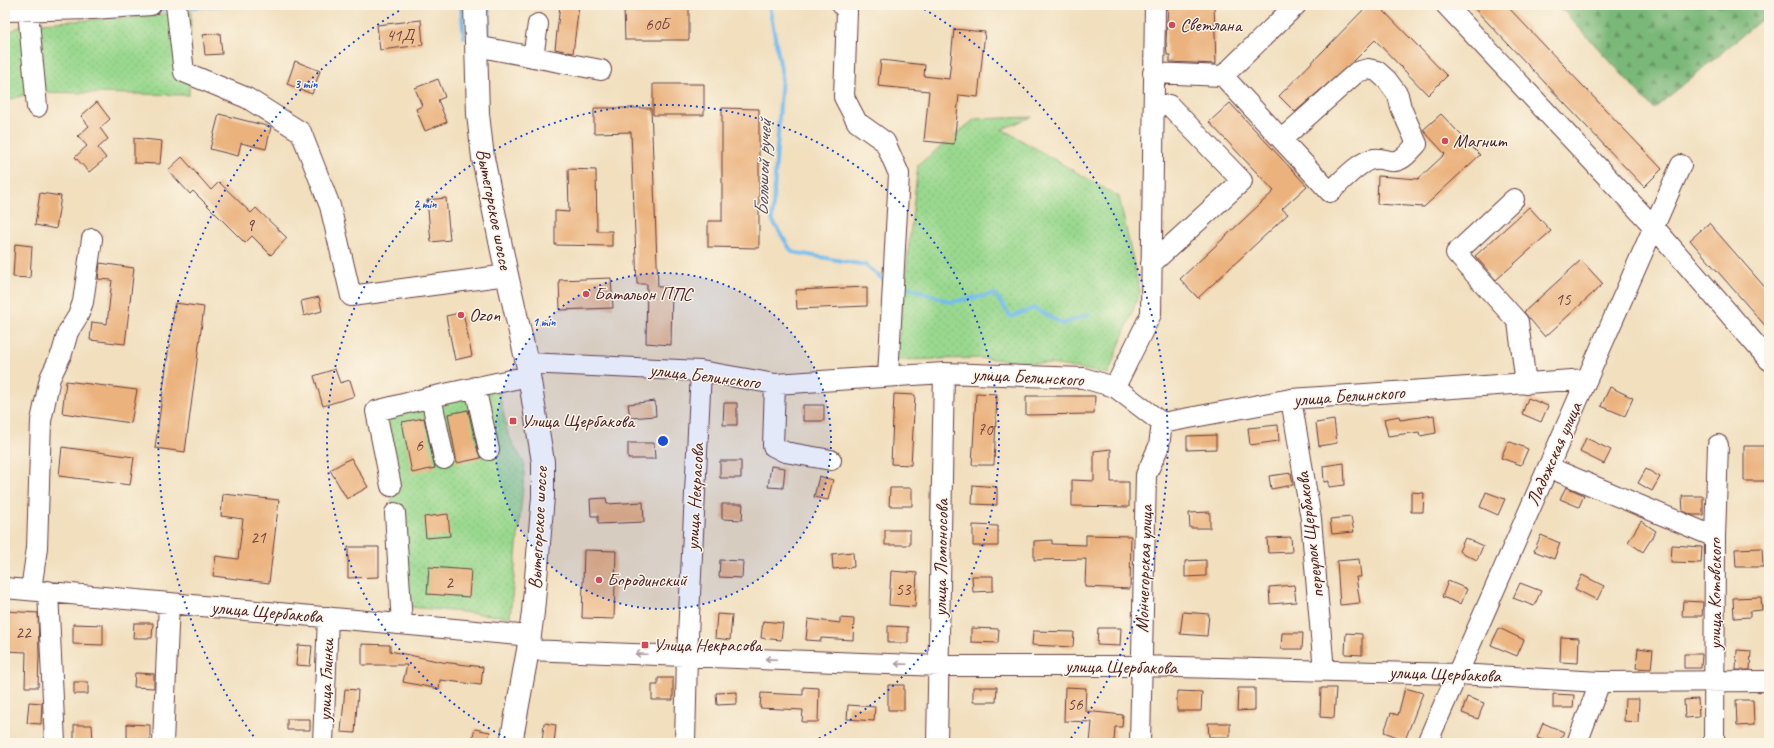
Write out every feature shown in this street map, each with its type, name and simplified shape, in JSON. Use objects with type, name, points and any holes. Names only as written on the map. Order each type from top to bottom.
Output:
[{"type":"main road","name":"Вытегорское шоссе","points":[[475,5],[478,114],[482,151],[528,369],[542,462],[543,497],[529,643],[511,743]]},
{"type":"street","points":[[5,11],[93,10],[152,5]]},
{"type":"street","points":[[176,5],[184,72],[247,98],[301,132],[330,206],[351,296],[507,275]]},
{"type":"street","points":[[1115,388],[1150,314],[1155,5]]},
{"type":"street","points":[[1223,76],[1296,5]]},
{"type":"street","points":[[1446,5],[1654,227],[1769,360]]},
{"type":"street","points":[[846,7],[844,97],[857,122],[885,142],[899,174],[888,376]]},
{"type":"street","points":[[28,11],[37,107]]},
{"type":"street","points":[[533,56],[538,24]]},
{"type":"street","points":[[476,46],[601,70]]},
{"type":"street","points":[[1153,73],[1223,76],[1330,192],[1364,163],[1374,159],[1395,162],[1400,160],[1417,144],[1401,108],[1398,94],[1377,71],[1368,69],[1357,72],[1282,139]]},
{"type":"street","points":[[1151,264],[1242,181],[1169,105],[1154,104]]},
{"type":"street","name":"Ладожская улица","points":[[1427,743],[1681,165]]},
{"type":"street","points":[[1514,199],[1456,253],[1518,322],[1526,384]]},
{"type":"street","points":[[54,743],[37,548],[41,421],[50,378],[62,353],[68,332],[78,316],[83,302],[92,239]]},
{"type":"street","name":"улица Белинского","points":[[391,486],[376,411],[475,387],[528,369],[701,371],[775,384],[944,373],[1083,378],[1115,388],[1162,423],[1291,399],[1587,379]]},
{"type":"street","name":"улица Некрасова","points":[[685,743],[687,656],[701,371]]},
{"type":"street","name":"улица Ломоносова","points":[[937,743],[940,666],[944,373]]},
{"type":"street","points":[[775,384],[773,446],[785,452],[831,460]]},
{"type":"street","points":[[475,387],[489,450]]},
{"type":"street","points":[[431,397],[444,459]]},
{"type":"street","name":"переулок Щербакова","points":[[1291,399],[1311,519],[1324,671]]},
{"type":"street","name":"Мончегорская улица","points":[[1140,743],[1146,475],[1159,446],[1162,423]]},
{"type":"street","name":"улица Котовского","points":[[1714,743],[1715,537],[1718,445]]},
{"type":"street","points":[[1548,467],[1715,537]]},
{"type":"street","points":[[395,513],[402,624]]},
{"type":"street","name":"улица Щербакова","points":[[5,588],[402,624],[529,643],[687,656],[940,666],[1141,666],[1457,674],[1600,682],[1769,681]]},
{"type":"street","points":[[163,743],[169,603]]},
{"type":"street","name":"улица Глинки","points":[[323,743],[328,617]]},
{"type":"street","points":[[1577,743],[1600,682]]},
{"type":"green space","points":[[1558,5],[1769,5],[1769,13],[1654,109]]},
{"type":"green space","points":[[191,11],[189,95],[34,92],[5,101],[5,35],[24,24],[147,16]]},
{"type":"green space","points":[[1032,117],[1002,129],[1119,197],[1140,292],[1108,374],[1058,365],[980,358],[896,360],[918,165],[975,119]]},
{"type":"green space","points":[[497,383],[508,435],[525,465],[510,617],[411,607],[376,411]]},
{"type":"building","points":[[560,5],[579,5],[573,53],[555,49]]},
{"type":"building","points":[[1168,5],[1214,5],[1216,64],[1170,62],[1170,55],[1167,55],[1166,41]]},
{"type":"building","points":[[1368,5],[1378,5],[1447,76],[1428,95],[1375,40],[1354,61],[1295,112],[1279,96]]},
{"type":"building","points":[[1471,5],[1506,5],[1662,169],[1644,187]]},
{"type":"building","points":[[624,8],[689,8],[689,40],[625,40]]},
{"type":"building","points":[[421,20],[423,45],[380,50],[377,25]]},
{"type":"building","points":[[954,29],[985,32],[978,97],[959,95],[954,144],[924,141],[929,91],[878,86],[881,60],[925,65],[924,76],[949,79]]},
{"type":"building","points":[[220,33],[222,54],[205,55],[203,35]]},
{"type":"building","points":[[295,61],[320,71],[312,94],[287,84]]},
{"type":"building","points":[[438,79],[445,97],[438,100],[447,122],[425,131],[416,109],[422,106],[415,88]]},
{"type":"building","points":[[653,84],[704,84],[704,115],[653,115]]},
{"type":"building","points":[[97,102],[110,119],[100,128],[108,139],[98,148],[106,158],[89,172],[75,157],[87,146],[78,136],[89,126],[81,116]]},
{"type":"building","points":[[1230,103],[1307,186],[1282,209],[1288,214],[1198,298],[1180,279],[1274,191],[1209,122]]},
{"type":"building","points":[[594,108],[651,108],[658,287],[672,287],[671,345],[646,343],[647,284],[637,284],[631,132],[594,133]]},
{"type":"building","points":[[722,108],[759,109],[759,248],[708,247],[708,221],[722,221]]},
{"type":"building","points":[[219,114],[271,127],[266,149],[241,143],[238,156],[210,149]]},
{"type":"building","points":[[1441,114],[1480,155],[1424,207],[1377,204],[1378,176],[1418,179],[1445,154],[1423,130]]},
{"type":"building","points":[[134,138],[162,141],[160,164],[134,163]]},
{"type":"building","points":[[182,157],[211,190],[219,182],[251,213],[256,208],[287,238],[271,255],[252,236],[245,243],[193,191],[190,194],[168,170]]},
{"type":"building","points":[[568,169],[596,170],[597,231],[612,231],[612,246],[555,245],[555,211],[569,212]]},
{"type":"building","points":[[40,193],[61,196],[56,229],[35,225]]},
{"type":"building","points":[[446,198],[450,240],[431,242],[427,200]]},
{"type":"building","points":[[1529,207],[1551,231],[1496,280],[1475,256]]},
{"type":"building","points":[[1709,223],[1769,292],[1769,330],[1690,240]]},
{"type":"building","points":[[15,244],[32,246],[30,278],[13,277]]},
{"type":"building","points":[[1581,260],[1603,284],[1545,337],[1524,312]]},
{"type":"building","points":[[100,263],[134,268],[125,344],[90,340],[92,322],[107,324],[112,280],[98,279]]},
{"type":"building","name":"Батальон ППС","points":[[611,278],[613,308],[560,310],[559,280]]},
{"type":"building","points":[[867,287],[867,306],[797,309],[796,290]]},
{"type":"building","points":[[319,297],[322,311],[304,316],[301,301]]},
{"type":"building","points":[[175,303],[204,307],[185,452],[155,448]]},
{"type":"building","points":[[463,312],[472,356],[455,360],[446,316]]},
{"type":"building","points":[[335,369],[340,383],[350,380],[355,396],[323,406],[314,376]]},
{"type":"building","points":[[66,381],[137,390],[131,423],[62,413]]},
{"type":"building","points":[[1610,387],[1633,398],[1625,416],[1601,406]]},
{"type":"building","points":[[976,393],[997,394],[994,465],[972,465]]},
{"type":"building","points":[[894,394],[915,395],[911,465],[891,464]]},
{"type":"building","points":[[1026,396],[1095,396],[1094,414],[1026,415]]},
{"type":"building","points":[[1528,398],[1548,406],[1541,422],[1522,414]]},
{"type":"building","points":[[655,401],[656,416],[630,418],[628,404]]},
{"type":"building","points":[[724,403],[737,403],[737,425],[723,425]]},
{"type":"building","points":[[803,405],[824,405],[824,421],[803,421]]},
{"type":"building","points":[[468,410],[478,452],[481,458],[457,463],[448,414]]},
{"type":"building","points":[[1434,415],[1436,433],[1420,436],[1419,432],[1388,436],[1384,419],[1399,416],[1400,420]]},
{"type":"building","points":[[424,418],[435,468],[412,473],[402,422]]},
{"type":"building","points":[[1334,420],[1337,443],[1319,446],[1316,423]]},
{"type":"building","points":[[1278,425],[1279,441],[1250,445],[1248,428]]},
{"type":"building","points":[[1216,435],[1216,449],[1187,450],[1187,436]]},
{"type":"building","points":[[1586,438],[1611,450],[1604,464],[1580,452]]},
{"type":"building","points":[[1508,441],[1528,449],[1521,465],[1501,458]]},
{"type":"building","points":[[628,443],[654,443],[655,459],[628,459]]},
{"type":"building","points":[[1744,446],[1769,446],[1769,481],[1744,481]]},
{"type":"building","points":[[62,447],[134,457],[130,485],[59,476]]},
{"type":"building","points":[[1111,449],[1111,482],[1129,482],[1129,507],[1072,506],[1072,480],[1094,481],[1094,451]]},
{"type":"building","points":[[351,458],[368,487],[347,499],[330,470]]},
{"type":"building","points":[[720,461],[741,461],[741,478],[720,478]]},
{"type":"building","points":[[1344,463],[1345,485],[1329,487],[1329,481],[1324,482],[1323,466]]},
{"type":"building","points":[[771,466],[785,468],[783,488],[768,487]]},
{"type":"building","points":[[1646,469],[1660,477],[1652,491],[1638,483]]},
{"type":"building","points":[[1291,473],[1293,485],[1271,489],[1269,476]]},
{"type":"building","points":[[819,476],[833,480],[828,500],[814,497]]},
{"type":"building","points":[[973,485],[997,487],[997,505],[972,504]]},
{"type":"building","points":[[1566,487],[1584,495],[1579,507],[1560,499]]},
{"type":"building","points":[[890,488],[912,488],[912,506],[889,506]]},
{"type":"building","points":[[1411,492],[1424,493],[1423,512],[1411,512]]},
{"type":"building","points":[[1486,492],[1505,499],[1498,515],[1480,507]]},
{"type":"building","points":[[223,494],[279,500],[269,583],[213,576],[216,556],[238,559],[243,519],[221,516]]},
{"type":"building","points":[[1682,496],[1703,496],[1703,515],[1692,515],[1683,511]]},
{"type":"building","points":[[606,498],[607,504],[643,502],[644,522],[598,524],[598,516],[591,516],[590,499]]},
{"type":"building","points":[[722,504],[743,504],[742,520],[722,519]]},
{"type":"building","points":[[1210,512],[1210,528],[1190,528],[1189,513]]},
{"type":"building","points":[[448,514],[450,536],[426,538],[424,517]]},
{"type":"building","points":[[1351,517],[1354,532],[1332,534],[1330,519]]},
{"type":"building","points":[[1641,521],[1656,531],[1643,552],[1628,542]]},
{"type":"building","points":[[973,525],[998,526],[998,546],[973,546]]},
{"type":"building","points":[[885,530],[910,530],[910,545],[885,545]]},
{"type":"building","points":[[1086,535],[1131,536],[1130,589],[1085,587],[1086,559],[1034,560],[1034,541],[1052,540],[1052,544],[1086,545]]},
{"type":"building","points":[[1541,535],[1560,543],[1554,559],[1534,551]]},
{"type":"building","points":[[1291,537],[1292,552],[1268,553],[1267,538]]},
{"type":"building","points":[[1465,538],[1483,546],[1477,560],[1459,551]]},
{"type":"building","points":[[1672,545],[1702,547],[1701,563],[1671,562]]},
{"type":"building","points":[[348,547],[379,547],[379,577],[348,578]]},
{"type":"building","points":[[1762,548],[1763,567],[1736,567],[1735,549]]},
{"type":"building","name":"Бородинский","points":[[584,550],[616,551],[614,619],[582,618]]},
{"type":"building","points":[[853,552],[854,567],[833,569],[832,554]]},
{"type":"building","points":[[1359,559],[1361,577],[1356,577],[1360,603],[1340,605],[1337,561]]},
{"type":"building","points":[[720,560],[743,561],[742,578],[719,577]]},
{"type":"building","points":[[1206,560],[1206,576],[1185,577],[1185,561]]},
{"type":"building","points":[[429,567],[471,570],[469,597],[427,594]]},
{"type":"building","points":[[891,571],[917,573],[915,607],[889,605]]},
{"type":"building","points":[[1582,575],[1604,586],[1597,600],[1575,589]]},
{"type":"building","points":[[972,576],[993,576],[993,591],[973,592]]},
{"type":"building","points":[[1448,581],[1467,589],[1461,604],[1442,597]]},
{"type":"building","points":[[1520,583],[1541,591],[1534,606],[1513,598]]},
{"type":"building","points":[[1294,585],[1296,602],[1270,604],[1269,587]]},
{"type":"building","points":[[1761,597],[1762,610],[1750,611],[1750,617],[1734,618],[1733,598]]},
{"type":"building","points":[[1683,601],[1703,602],[1702,616],[1682,616]]},
{"type":"building","points":[[5,611],[38,613],[38,687],[25,687],[26,652],[5,651]]},
{"type":"building","points":[[1183,612],[1209,614],[1207,636],[1180,634]]},
{"type":"building","points":[[717,614],[732,615],[730,640],[715,638]]},
{"type":"building","points":[[840,618],[854,619],[853,640],[821,638],[821,641],[806,640],[808,619],[840,623]]},
{"type":"building","points":[[763,621],[783,623],[781,640],[761,638]]},
{"type":"building","points":[[134,623],[153,623],[152,638],[133,638]]},
{"type":"building","points":[[73,624],[103,625],[103,645],[73,644]]},
{"type":"building","points":[[888,626],[908,627],[908,643],[888,643]]},
{"type":"building","points":[[971,628],[999,629],[998,643],[971,642]]},
{"type":"building","points":[[1098,628],[1121,628],[1120,646],[1097,645]]},
{"type":"building","points":[[1499,628],[1524,640],[1517,656],[1491,645]]},
{"type":"building","points":[[1033,631],[1074,632],[1073,647],[1032,645]]},
{"type":"building","points":[[1282,633],[1303,633],[1302,649],[1281,649]]},
{"type":"building","points":[[1346,633],[1362,634],[1362,655],[1345,654]]},
{"type":"building","points":[[1561,637],[1579,638],[1578,663],[1560,662]]},
{"type":"building","points":[[362,644],[390,645],[390,651],[442,662],[483,667],[481,685],[440,680],[439,689],[403,682],[407,665],[362,665]]},
{"type":"building","points":[[298,645],[312,646],[310,666],[296,665]]},
{"type":"building","points":[[1638,648],[1653,650],[1651,669],[1636,668]]},
{"type":"building","points":[[1737,650],[1751,651],[1750,670],[1736,670]]},
{"type":"building","points":[[1684,654],[1702,654],[1701,668],[1684,668]]},
{"type":"building","points":[[135,673],[154,674],[154,688],[134,687]]},
{"type":"building","points":[[658,678],[673,678],[673,700],[652,700],[652,685],[658,685]]},
{"type":"building","points":[[74,682],[88,682],[88,694],[74,694]]},
{"type":"building","points":[[888,685],[904,685],[904,710],[888,710]]},
{"type":"building","points":[[803,687],[819,688],[818,722],[802,722],[803,710],[760,708],[761,693],[803,695]]},
{"type":"building","points":[[973,687],[997,687],[996,702],[973,702]]},
{"type":"building","points":[[1065,687],[1086,688],[1085,711],[1123,715],[1122,727],[1115,727],[1114,743],[1090,743],[1092,722],[1064,721]]},
{"type":"building","points":[[1238,688],[1255,688],[1255,710],[1237,711]]},
{"type":"building","points":[[1321,688],[1336,688],[1334,718],[1320,717]]},
{"type":"building","points":[[1405,688],[1423,693],[1405,740],[1384,732],[1391,713],[1398,715]]},
{"type":"building","points":[[345,689],[358,690],[355,733],[341,732]]},
{"type":"building","points":[[1177,691],[1202,692],[1201,711],[1177,711]]},
{"type":"building","points":[[737,692],[737,704],[717,705],[716,693]]},
{"type":"building","points":[[1553,694],[1574,695],[1573,708],[1553,708]]},
{"type":"building","points":[[1467,697],[1484,703],[1478,719],[1462,713]]},
{"type":"building","points":[[1625,699],[1639,699],[1638,722],[1624,721]]},
{"type":"building","points":[[1698,699],[1699,717],[1685,718],[1684,700]]},
{"type":"building","points":[[1736,700],[1753,700],[1754,725],[1737,726]]},
{"type":"building","points":[[29,702],[42,703],[41,724],[27,723]]},
{"type":"building","points":[[848,705],[875,707],[874,721],[847,719]]},
{"type":"building","points":[[287,719],[310,719],[310,730],[287,730]]},
{"type":"building","points":[[544,723],[556,725],[554,743],[542,743]]},
{"type":"building","points":[[1208,723],[1230,723],[1230,737],[1209,737]]},
{"type":"building","points":[[1543,723],[1564,732],[1559,743],[1545,743],[1546,741],[1537,738]]},
{"type":"building","points":[[127,724],[150,725],[150,741],[127,741]]},
{"type":"building","points":[[74,725],[92,725],[93,742],[74,742]]},
{"type":"building","points":[[475,729],[490,732],[487,743],[471,743]]},
{"type":"waterway","points":[[181,8],[228,5]]},
{"type":"waterway","points":[[461,5],[464,37]]},
{"type":"waterway","name":"Большой ручей","points":[[489,5],[489,37]]},
{"type":"waterway","name":"Большой ручей","points":[[769,5],[782,75],[772,220],[792,252],[865,265],[885,281]]},
{"type":"waterway","points":[[156,10],[171,9]]},
{"type":"waterway","name":"Большой ручей","points":[[904,286],[951,302],[995,294],[1011,317],[1034,308],[1063,324],[1089,314]]},
{"type":"place","name":"Светлана","points":[[1172,25]]},
{"type":"place","name":"Магнит","points":[[1445,141]]},
{"type":"place","name":"Батальон ППС","points":[[586,294]]},
{"type":"place","name":"Ozon","points":[[461,315]]},
{"type":"place","name":"Улица Щербакова","points":[[513,421]]},
{"type":"place","name":"Бородинский","points":[[599,580]]},
{"type":"place","name":"Улица Некрасова","points":[[645,645]]}]
